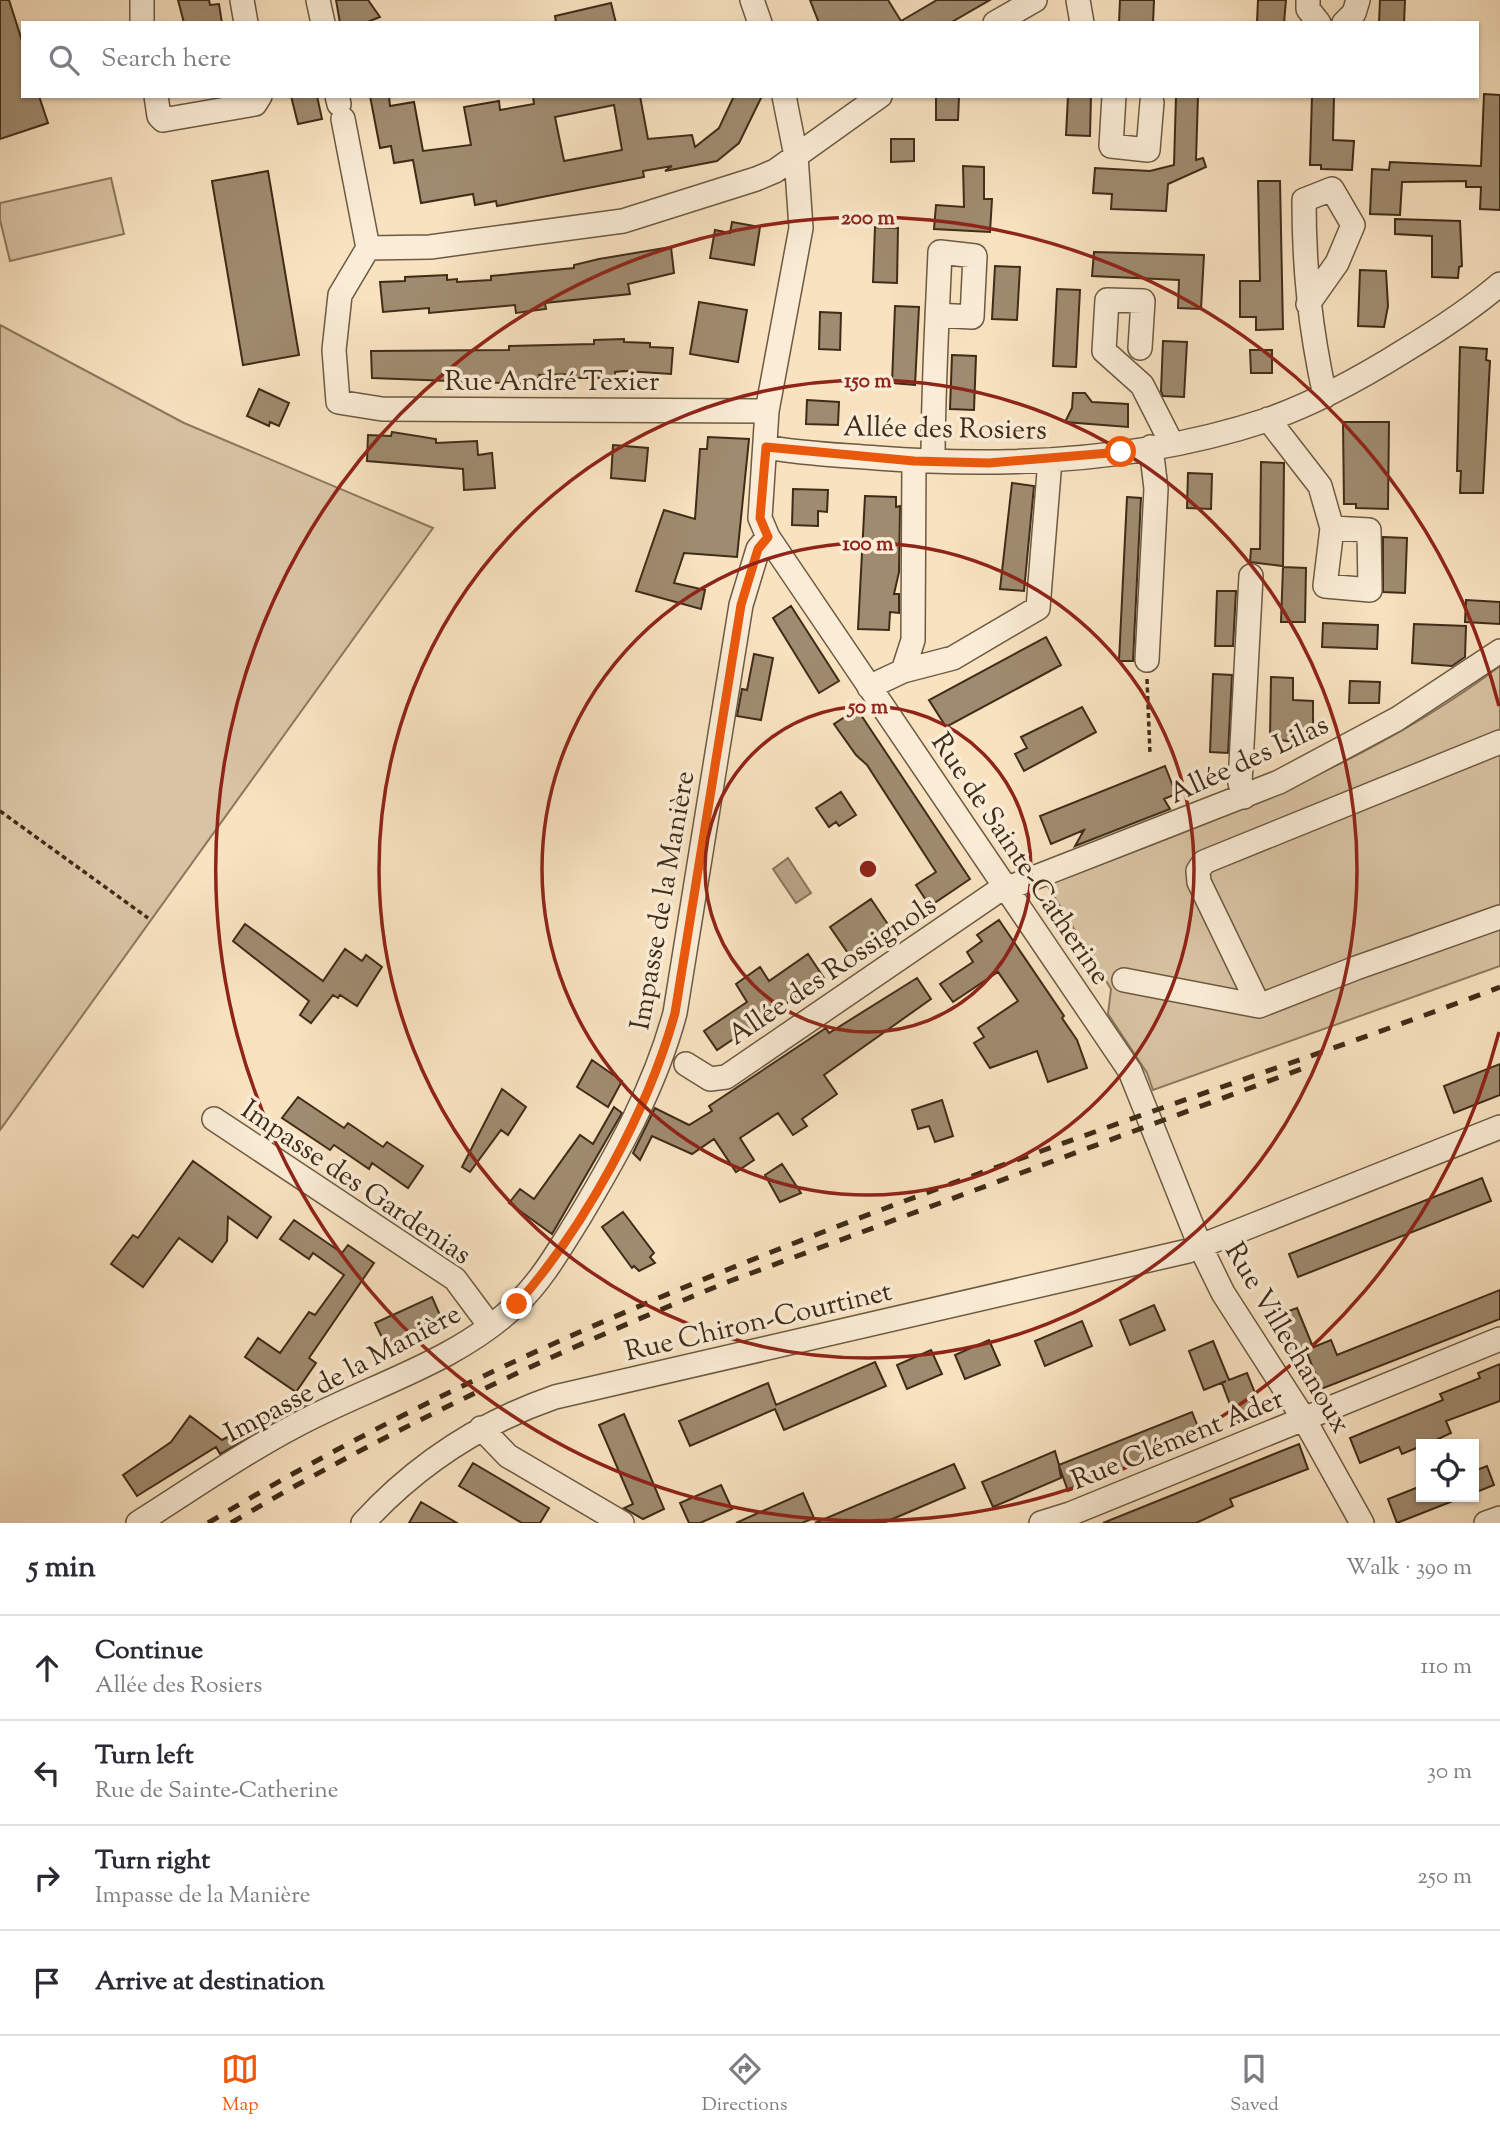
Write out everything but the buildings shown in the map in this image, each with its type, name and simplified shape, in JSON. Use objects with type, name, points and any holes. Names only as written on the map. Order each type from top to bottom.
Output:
[{"type":"street","points":[[142,0],[142,21]]},
{"type":"street","points":[[242,0],[246,21]]},
{"type":"street","points":[[318,0],[323,21]]},
{"type":"street","points":[[751,0],[759,21]]},
{"type":"street","points":[[998,21],[1035,0]]},
{"type":"street","points":[[1077,0],[1082,21]]},
{"type":"street","points":[[1308,0],[1308,9],[1317,21]]},
{"type":"street","points":[[1346,21],[1354,13],[1357,0]]},
{"type":"street","points":[[156,98],[159,116],[163,120],[255,104],[259,98]]},
{"type":"street","name":"Rue de Sainte-Catherine","points":[[784,98],[796,156],[801,228],[767,411],[760,518],[768,537],[1130,1072],[1159,1138]]},
{"type":"street","points":[[340,106],[368,248],[430,247],[623,221],[775,171],[877,98]]},
{"type":"street","points":[[1114,98],[1111,146],[1148,150],[1152,102]]},
{"type":"street","name":"Rue André Texier","points":[[368,248],[340,295],[334,350],[338,402],[382,409],[767,411]]},
{"type":"street","name":"Allée des Rosiers","points":[[766,447],[923,461],[1050,460],[1162,446],[1268,419],[1325,396],[1436,331],[1499,289]]},
{"type":"street","points":[[1140,348],[1143,301],[1107,300],[1104,351],[1142,384],[1162,446],[1156,489],[1147,660]]},
{"type":"street","points":[[1308,304],[1325,396]]},
{"type":"street","points":[[903,671],[914,640],[923,461],[937,315]]},
{"type":"street","points":[[1268,419],[1320,486],[1332,528]]},
{"type":"street","points":[[869,687],[903,671],[953,658],[1038,608],[1050,460]]},
{"type":"street","name":"Impasse de la Manière","points":[[138,1523],[291,1427],[441,1357],[490,1326],[517,1304],[546,1272],[615,1160],[667,1043],[675,1013],[741,605],[758,549],[768,537]]},
{"type":"street","points":[[1244,797],[1240,783],[1251,576]]},
{"type":"street","name":"Allée des Lilas","points":[[1006,887],[1244,797],[1397,719],[1500,651]]},
{"type":"street","points":[[1259,1006],[1199,882],[1198,871],[1204,862],[1500,742]]},
{"type":"street","name":"Allée des Rossignols","points":[[686,1064],[710,1079],[726,1077],[1006,887]]},
{"type":"street","points":[[1124,980],[1259,1006],[1500,917]]},
{"type":"street","name":"Impasse des Gardenias","points":[[214,1119],[455,1279],[490,1326]]},
{"type":"street","name":"Rue Chiron-Courtinet","points":[[363,1523],[391,1493],[421,1468],[481,1428],[509,1413],[555,1397],[1117,1269],[1200,1246],[1500,1127]]},
{"type":"street","name":"Rue Villechanoux","points":[[1159,1138],[1200,1246],[1245,1332],[1304,1419],[1362,1523]]},
{"type":"street","name":"Rue Clément Ader","points":[[1041,1523],[1071,1518],[1500,1339]]},
{"type":"street","points":[[481,1428],[508,1456],[622,1523]]},
{"type":"street","points":[[1486,1523],[1500,1518]]},
{"type":"path","points":[[1147,660],[1150,754]]},
{"type":"path","points":[[0,811],[148,918]]},
{"type":"shaded area","points":[[111,178],[124,234],[10,261],[0,220],[0,203]]},
{"type":"shaded area","points":[[0,325],[184,423],[433,528],[0,1130]]},
{"type":"shaded area","points":[[1500,666],[1500,966],[1153,1090],[1147,1073],[1108,1014],[1111,989],[1047,885],[1224,816],[1339,764],[1394,735]]},
{"type":"shaded area","points":[[788,858],[811,893],[796,903],[773,869]]},
{"type":"railway","points":[[208,1523],[321,1458],[437,1399],[555,1343],[674,1292],[917,1196],[1500,987]]},
{"type":"railway","points":[[231,1523],[414,1423],[539,1363],[666,1308],[730,1281],[1312,1065]]},
{"type":"route","points":[[517,1304],[546,1272],[615,1160],[667,1043],[675,1013],[741,605],[758,549],[768,537],[760,518],[766,447],[914,461],[989,463],[1121,452]]}]
